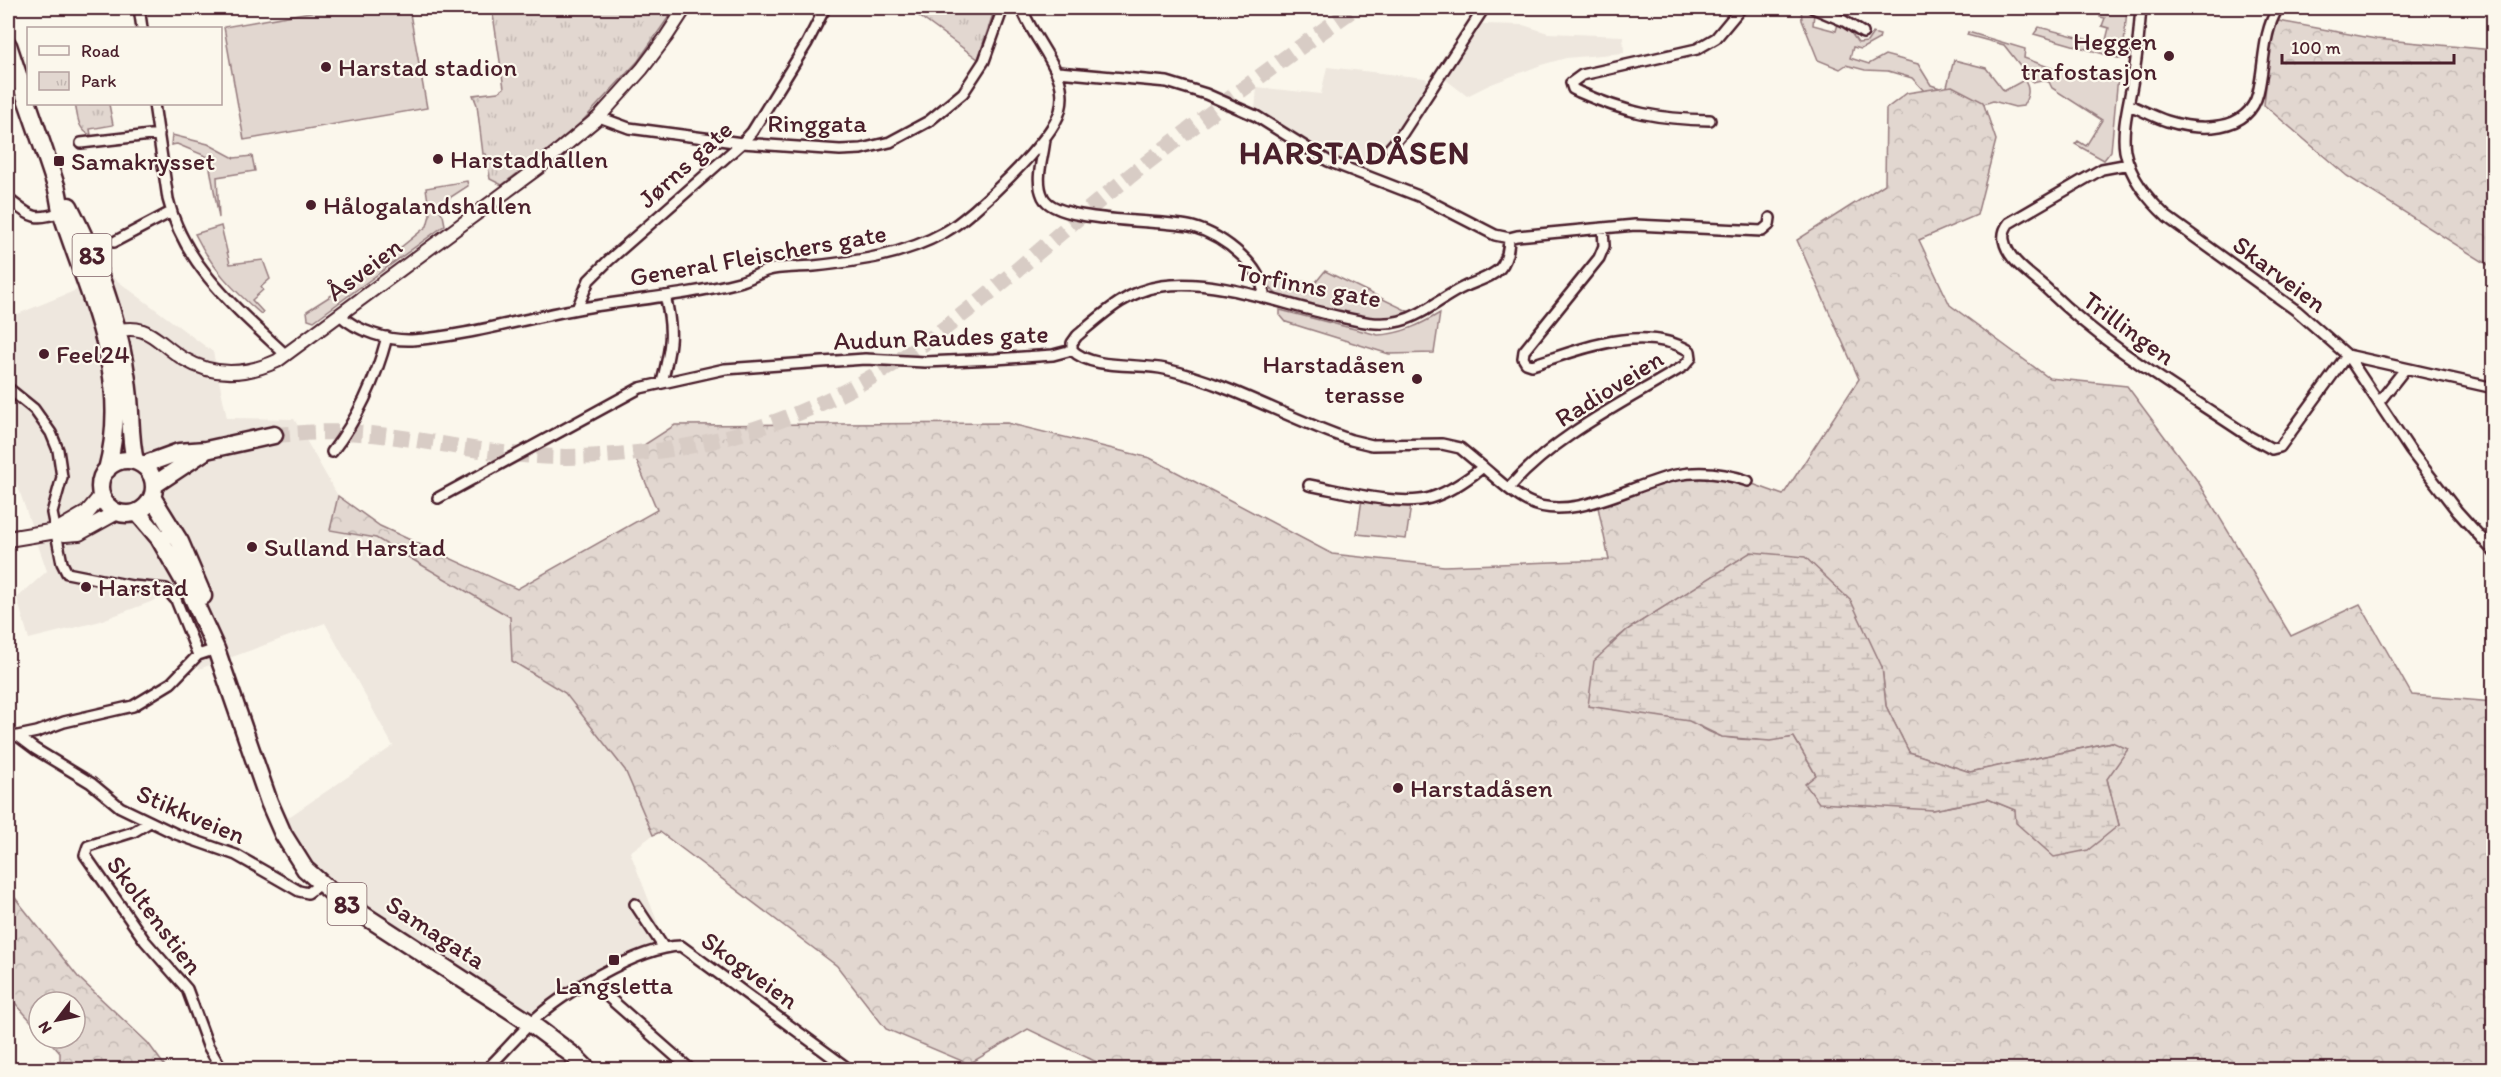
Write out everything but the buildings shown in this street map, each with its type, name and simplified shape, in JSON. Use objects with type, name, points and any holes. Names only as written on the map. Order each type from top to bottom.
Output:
[{"type":"highway","name":"83","points":[[8,45],[27,100]]},
{"type":"highway","name":"83","points":[[29,105],[56,185],[62,212],[110,332],[116,422],[106,470],[100,485],[102,495]]},
{"type":"highway","name":"83","points":[[56,185],[86,239],[129,398],[129,431],[139,463],[151,474],[153,491]]},
{"type":"highway","points":[[106,470],[122,461],[139,463],[179,452],[206,450],[274,435]]},
{"type":"highway","points":[[102,495],[108,505],[117,512],[137,512],[146,506],[153,491],[206,450]]},
{"type":"highway","name":"Samagata","points":[[153,491],[192,568],[209,613],[216,649]]},
{"type":"highway","name":"Samagata","points":[[137,512],[159,537],[172,559],[216,649],[257,771],[283,834],[305,869],[320,884],[377,926],[530,1023],[574,1056],[588,1070]]},
{"type":"main road","points":[[8,539],[56,531],[87,513],[102,495]]},
{"type":"main road","points":[[56,531],[65,534],[80,533],[117,512]]},
{"type":"street","points":[[139,8],[142,27]]},
{"type":"street","name":"Åsveien","points":[[110,332],[134,328],[149,332],[184,359],[197,366],[218,372],[255,370],[286,355],[538,168],[599,117],[642,69],[685,8]]},
{"type":"street","name":"Jørns gate","points":[[577,309],[589,280],[742,143],[807,43],[825,8]]},
{"type":"street","name":"Ringgata","points":[[599,117],[629,128],[742,143],[861,150],[890,142],[910,133],[947,108],[974,79],[984,61],[1003,8]]},
{"type":"street","name":"General Fleischers gate","points":[[340,315],[346,321],[387,337],[410,340],[740,282],[771,269],[861,260],[896,253],[946,231],[992,194],[1046,138],[1061,111],[1062,82],[1037,40],[1022,8]]},
{"type":"street","points":[[1390,148],[1402,134],[1484,8]]},
{"type":"street","points":[[1710,120],[1666,118],[1631,112],[1579,93],[1573,89],[1571,83],[1582,75],[1697,49],[1716,38],[1741,8]]},
{"type":"street","points":[[1813,8],[1844,21],[1863,33]]},
{"type":"street","name":"Skarveien","points":[[2140,8],[2124,140],[2129,164],[2138,182],[2152,202],[2167,217],[2297,311],[2347,355],[2410,450],[2457,512],[2493,552]]},
{"type":"street","points":[[2129,105],[2168,122],[2197,127],[2226,125],[2240,119],[2251,109],[2258,95],[2267,36],[2278,8]]},
{"type":"street","points":[[1058,72],[1167,82],[1206,94],[1250,113],[1328,161],[1421,197],[1495,235],[1509,238],[1529,234],[1635,225],[1762,231],[1769,225],[1770,218]]},
{"type":"street","points":[[154,105],[171,212],[187,248],[208,278],[286,355]]},
{"type":"street","points":[[81,143],[159,134]]},
{"type":"street","points":[[1046,138],[1039,181],[1043,198],[1048,205],[1077,215],[1185,225],[1206,232],[1228,244],[1250,264],[1263,285],[1265,298]]},
{"type":"street","name":"Trillingen","points":[[2129,164],[2102,169],[2009,223],[2006,227],[2004,240],[2009,251],[2072,314],[2113,345],[2250,437],[2272,449],[2283,443],[2347,355]]},
{"type":"street","points":[[8,199],[31,216],[41,218],[62,212]]},
{"type":"street","points":[[114,242],[171,212]]},
{"type":"street","name":"Radioveien","points":[[1509,488],[1521,474],[1565,439],[1684,366],[1691,358],[1690,351],[1682,346],[1634,339],[1591,345],[1532,365],[1526,363],[1523,358],[1524,351],[1599,258],[1604,246],[1603,228]]},
{"type":"street","name":"Torfinns gate","points":[[1072,350],[1072,343],[1077,336],[1107,310],[1130,294],[1163,286],[1195,285],[1265,298],[1356,321],[1385,323],[1400,321],[1417,315],[1466,286],[1494,275],[1505,263],[1509,238]]},
{"type":"street","points":[[662,382],[670,349],[672,321],[665,296]]},
{"type":"street","points":[[332,452],[356,417],[366,397],[380,364],[387,337]]},
{"type":"street","name":"Audun Raudes gate","points":[[438,498],[640,388],[662,382],[725,369],[845,363],[865,359],[925,362],[995,359],[1053,355],[1072,350],[1089,361],[1163,368],[1212,383],[1351,440],[1372,444],[1442,444],[1460,448],[1483,467]]},
{"type":"street","points":[[2347,355],[2493,388]]},
{"type":"street","points":[[2379,402],[2405,369]]},
{"type":"street","points":[[8,388],[34,409],[51,433],[58,450],[62,477],[52,507],[62,563],[67,573],[132,586],[166,589],[172,594],[198,655]]},
{"type":"street","points":[[1309,485],[1395,500],[1415,501],[1443,494],[1483,467],[1527,501],[1545,507],[1560,508],[1588,503],[1676,475],[1707,472],[1727,474],[1748,481]]},
{"type":"street","points":[[8,738],[133,706],[171,683],[198,655],[216,649]]},
{"type":"street","name":"Stikkveien","points":[[19,736],[35,749],[91,783],[120,807],[150,822],[176,834],[236,855],[299,891],[308,893],[320,884]]},
{"type":"street","name":"Skoltenstien","points":[[150,822],[133,832],[88,846],[85,855],[145,941],[187,989],[208,1046],[222,1070]]},
{"type":"street","name":"Skogveien","points":[[635,904],[664,948],[681,946],[690,951],[850,1070]]},
{"type":"street","points":[[486,1070],[530,1023],[562,998],[623,964],[664,948]]},
{"type":"street","points":[[590,981],[691,1070]]},
{"type":"street","points":[[828,1070],[836,1060]]},
{"type":"shaded area","points":[[1482,24],[1523,25],[1548,33],[1623,36],[1624,53],[1566,58],[1541,65],[1467,96],[1445,79]]},
{"type":"shaded area","points":[[1327,67],[1425,78],[1429,82],[1394,141],[1359,170],[1333,159],[1255,111],[1257,87],[1321,94]]},
{"type":"shaded area","points":[[111,276],[213,352],[227,418],[294,419],[338,496],[330,530],[376,538],[510,617],[512,661],[565,693],[625,770],[653,835],[630,852],[666,944],[586,987],[528,1031],[305,880],[277,825],[393,746],[325,623],[199,669],[172,594],[97,622],[29,639],[17,598],[47,571],[8,458],[8,318]]},
{"type":"green space","name":"Harstad stadion","points":[[333,8],[409,8],[427,108],[244,140],[224,27]]},
{"type":"green space","points":[[492,8],[675,8],[638,61],[575,129],[502,185],[490,179],[486,154],[483,154],[477,105],[473,95],[498,92],[504,88]]},
{"type":"green space","points":[[908,8],[995,8],[978,59]]},
{"type":"green space","points":[[1801,8],[1812,10],[1813,25],[1836,31],[1838,24],[1847,27],[1858,43],[1867,42],[1873,33],[1880,35],[1879,39],[1861,49],[1853,47],[1850,58],[1869,64],[1885,55],[1918,64],[1931,85],[1946,90],[1954,60],[1986,68],[2004,91],[2024,80],[2028,90],[2026,99],[2023,106],[2015,107],[1993,101],[1977,106],[1926,93],[1912,78],[1888,71],[1865,70],[1846,65],[1840,69],[1818,60],[1802,20]]},
{"type":"green space","points":[[2102,8],[2127,8],[2121,59],[2034,34],[2039,27],[2105,44],[2109,28],[2102,26],[2105,18],[2100,17]]},
{"type":"green space","points":[[2273,20],[2376,39],[2493,50],[2493,268],[2347,176],[2264,105]]},
{"type":"green space","points":[[1968,32],[2025,49],[2024,58],[2062,72],[2093,76],[2112,72],[2118,76],[2111,151],[2104,160],[2075,144],[2078,141],[2086,146],[2102,120],[2052,88],[2049,82],[2041,80],[2033,82],[2004,45],[1967,35]]},
{"type":"green space","points":[[1952,86],[1983,102],[1996,140],[1977,215],[1919,240],[1950,305],[2049,378],[2127,386],[2199,483],[2291,636],[2360,604],[2412,695],[2493,702],[2493,1069],[1113,1070],[1028,1029],[969,1064],[886,1029],[837,966],[660,832],[653,835],[625,770],[565,693],[512,661],[510,617],[376,538],[330,530],[338,496],[380,526],[517,589],[657,510],[633,452],[675,425],[1007,423],[1150,458],[1332,554],[1444,566],[1609,560],[1597,502],[1714,470],[1783,495],[1859,379],[1797,240],[1885,184],[1886,109],[1907,93]],"holes":[[[1751,553],[1882,667],[1886,706],[1909,752],[1970,772],[2112,742],[2107,779],[2119,825],[2015,810],[1988,799],[1933,810],[1816,775],[1794,737],[1768,740],[1724,737],[1695,723],[1679,712],[1610,644],[1627,630]]]},
{"type":"green space","points":[[75,105],[109,105],[113,125],[90,129],[91,135],[83,130]]},
{"type":"green space","points":[[172,135],[208,144],[234,158],[252,156],[255,171],[217,177],[219,218],[208,157],[177,144],[171,145]]},
{"type":"green space","points":[[467,181],[468,186],[437,206],[443,215],[445,225],[314,321],[308,319],[307,311],[379,265],[427,226],[430,215],[426,188]]},
{"type":"green space","points":[[221,226],[230,264],[263,260],[270,279],[261,287],[263,290],[252,300],[263,312],[261,314],[224,277],[208,257],[195,234]]},
{"type":"green space","points":[[1325,271],[1412,313],[1379,318],[1331,312],[1282,299],[1266,280],[1316,282]]},
{"type":"green space","points":[[1280,310],[1378,335],[1410,328],[1440,313],[1434,353],[1389,354],[1286,322],[1280,315]]},
{"type":"green space","points":[[1362,499],[1411,505],[1406,539],[1357,534]]},
{"type":"green space","points":[[1751,552],[1805,557],[1851,601],[1882,667],[1886,706],[1909,752],[1970,772],[2112,742],[2128,749],[2107,779],[2119,825],[2088,850],[2054,857],[2016,823],[2015,810],[1988,799],[1933,810],[1819,803],[1805,784],[1816,775],[1794,737],[1770,741],[1722,737],[1689,721],[1588,706],[1594,661],[1627,630]]},
{"type":"green space","points":[[8,889],[78,977],[148,1043],[167,1069],[60,1069],[60,1053],[57,1050],[87,1050],[87,990],[27,990],[27,1016],[8,995]]},
{"type":"tunnel","points":[[274,435],[360,433],[512,454],[580,457],[630,454],[713,441],[809,409],[898,361],[951,324],[1163,150],[1355,8]]},
{"type":"place","name":"Heggen trafostasjon","points":[[2169,56]]},
{"type":"place","name":"Harstad stadion","points":[[326,67]]},
{"type":"place","name":"Harstadhallen","points":[[438,159]]},
{"type":"place","name":"Samakrysset","points":[[59,161]]},
{"type":"place","name":"Hålogalandshallen","points":[[311,205]]},
{"type":"place","name":"Feel24","points":[[44,354]]},
{"type":"place","name":"Harstadåsen terasse","points":[[1417,379]]},
{"type":"place","name":"Sulland Harstad","points":[[252,547]]},
{"type":"place","name":"Harstad","points":[[86,587]]},
{"type":"place","name":"Harstadåsen","points":[[1398,788]]},
{"type":"place","name":"Langsletta","points":[[614,960]]},
{"type":"district","name":"HARSTADÅSEN","points":[[1355,153]]}]
